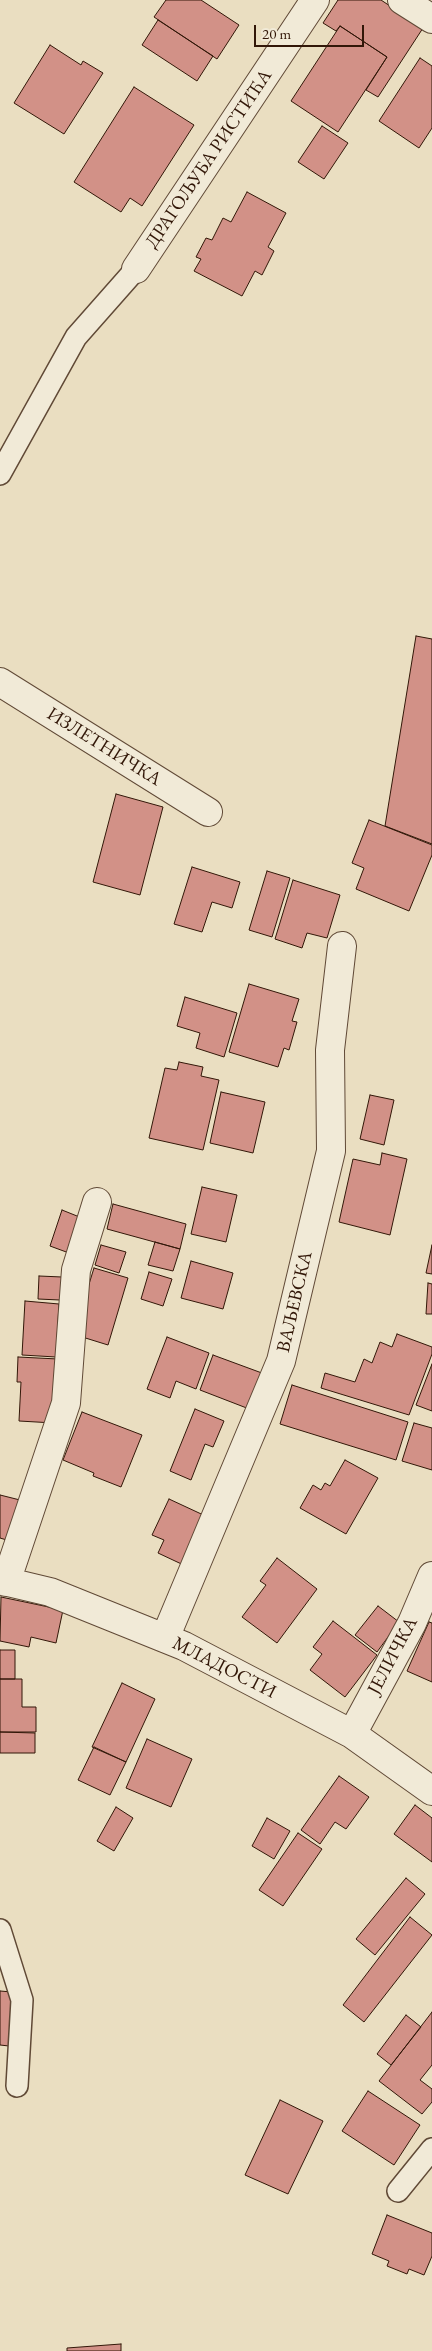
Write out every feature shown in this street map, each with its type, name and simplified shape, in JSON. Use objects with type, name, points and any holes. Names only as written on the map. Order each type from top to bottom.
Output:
[{"type":"street","name":"ДРАГОЉУБА РИСТИЋА","points":[[136,269],[315,0]]},
{"type":"street","points":[[402,0],[432,19]]},
{"type":"street","name":"ИЗЛЕТНИЧКА","points":[[0,682],[208,812]]},
{"type":"street","name":"ВАЉЕВСКА","points":[[164,1638],[281,1361],[331,1151],[330,1050],[342,946]]},
{"type":"street","points":[[3,1581],[66,1403],[76,1270],[97,1202]]},
{"type":"street","name":"ЈЕЛИЧКА","points":[[352,1734],[412,1623],[432,1576]]},
{"type":"street","name":"МЛАДОСТИ","points":[[3,1581],[50,1592],[184,1646],[352,1734],[432,1791]]},
{"type":"lane","points":[[0,474],[76,337],[136,269]]},
{"type":"lane","points":[[0,1930],[22,2000],[17,2086]]},
{"type":"lane","points":[[398,2191],[432,2149]]},
{"type":"building","points":[[166,0],[201,0],[239,25],[217,59],[154,17]]},
{"type":"building","points":[[338,0],[381,0],[423,28],[378,97],[366,90],[387,57],[340,26],[336,31],[323,23]]},
{"type":"building","points":[[158,20],[213,56],[197,81],[142,45]]},
{"type":"building","points":[[340,26],[387,57],[338,132],[291,101]]},
{"type":"building","points":[[50,45],[81,65],[83,61],[103,73],[64,134],[14,103]]},
{"type":"building","points":[[420,58],[432,66],[432,128],[419,148],[379,121]]},
{"type":"building","points":[[134,87],[194,125],[142,206],[130,198],[121,212],[74,182]]},
{"type":"building","points":[[322,126],[348,143],[324,179],[298,162]]},
{"type":"building","points":[[247,192],[286,213],[268,247],[274,251],[262,275],[255,271],[242,296],[194,271],[201,259],[196,257],[206,238],[212,240],[223,218],[231,222]]},
{"type":"building","points":[[416,636],[432,639],[432,844],[385,826]]},
{"type":"building","points":[[116,794],[163,807],[140,895],[93,882]]},
{"type":"building","points":[[369,820],[432,845],[432,855],[409,911],[356,889],[364,868],[352,863]]},
{"type":"building","points":[[192,867],[240,882],[232,908],[212,902],[202,932],[174,924]]},
{"type":"building","points":[[267,871],[290,878],[272,937],[249,930]]},
{"type":"building","points":[[293,880],[340,895],[327,938],[307,933],[302,948],[275,939]]},
{"type":"building","points":[[249,984],[299,999],[292,1021],[297,1022],[289,1050],[284,1048],[278,1067],[229,1052]]},
{"type":"building","points":[[185,997],[237,1013],[224,1057],[196,1048],[200,1033],[177,1026]]},
{"type":"building","points":[[179,1062],[203,1067],[201,1076],[219,1080],[203,1150],[149,1138],[165,1068],[177,1070]]},
{"type":"building","points":[[221,1092],[265,1102],[253,1153],[210,1143]]},
{"type":"building","points":[[370,1095],[394,1100],[384,1145],[360,1139]]},
{"type":"building","points":[[382,1153],[407,1159],[390,1235],[339,1222],[353,1159],[380,1165]]},
{"type":"building","points":[[202,1187],[237,1195],[226,1242],[191,1234]]},
{"type":"building","points":[[113,1204],[186,1224],[180,1249],[107,1229]]},
{"type":"building","points":[[62,1210],[82,1218],[69,1253],[50,1246]]},
{"type":"building","points":[[155,1242],[180,1249],[173,1271],[148,1265]]},
{"type":"building","points":[[101,1245],[126,1252],[119,1273],[95,1265]]},
{"type":"building","points":[[432,1245],[432,1274],[426,1273]]},
{"type":"building","points":[[191,1261],[233,1273],[223,1309],[181,1298]]},
{"type":"building","points":[[94,1268],[128,1278],[108,1345],[79,1336],[81,1310]]},
{"type":"building","points":[[149,1272],[172,1279],[163,1306],[141,1299]]},
{"type":"building","points":[[39,1276],[62,1277],[60,1300],[38,1299]]},
{"type":"building","points":[[428,1283],[432,1284],[432,1314],[426,1314]]},
{"type":"building","points":[[25,1301],[59,1304],[56,1357],[22,1355]]},
{"type":"building","points":[[397,1334],[432,1347],[432,1354],[409,1415],[321,1388],[325,1373],[355,1382],[364,1359],[372,1363],[380,1342],[392,1347]]},
{"type":"building","points":[[167,1337],[209,1353],[196,1389],[176,1381],[170,1398],[147,1389]]},
{"type":"building","points":[[213,1355],[270,1376],[257,1412],[200,1390]]},
{"type":"building","points":[[18,1357],[58,1359],[54,1423],[19,1421],[21,1382],[17,1382]]},
{"type":"building","points":[[432,1364],[432,1411],[416,1405]]},
{"type":"building","points":[[292,1385],[408,1422],[396,1460],[280,1424]]},
{"type":"building","points":[[195,1409],[224,1421],[213,1447],[205,1444],[191,1480],[170,1471]]},
{"type":"building","points":[[82,1412],[142,1435],[121,1487],[93,1476],[94,1473],[63,1460]]},
{"type":"building","points":[[414,1423],[432,1428],[432,1470],[402,1461]]},
{"type":"building","points":[[345,1460],[378,1478],[346,1534],[300,1508],[313,1485],[321,1490],[325,1483],[330,1486]]},
{"type":"building","points":[[0,1495],[20,1500],[10,1541],[0,1538]]},
{"type":"building","points":[[169,1499],[212,1519],[190,1568],[158,1553],[164,1540],[152,1535]]},
{"type":"building","points":[[277,1558],[317,1589],[277,1643],[242,1617],[266,1585],[260,1581]]},
{"type":"building","points":[[1,1597],[63,1610],[56,1643],[31,1637],[29,1647],[0,1641]]},
{"type":"building","points":[[378,1606],[399,1622],[377,1652],[355,1635]]},
{"type":"building","points":[[333,1621],[377,1655],[345,1697],[310,1670],[322,1654],[313,1647]]},
{"type":"building","points":[[429,1622],[432,1623],[432,1682],[407,1671]]},
{"type":"building","points":[[0,1650],[15,1650],[15,1679],[0,1679]]},
{"type":"building","points":[[0,1679],[22,1679],[22,1707],[36,1707],[36,1732],[0,1732]]},
{"type":"building","points":[[122,1683],[155,1699],[126,1762],[92,1747]]},
{"type":"building","points":[[0,1732],[35,1733],[35,1753],[0,1753]]},
{"type":"building","points":[[147,1739],[192,1759],[171,1807],[126,1788]]},
{"type":"building","points":[[94,1747],[126,1762],[110,1795],[78,1780]]},
{"type":"building","points":[[339,1776],[369,1797],[346,1829],[335,1822],[320,1844],[301,1830]]},
{"type":"building","points":[[415,1805],[432,1818],[432,1862],[394,1834]]},
{"type":"building","points":[[116,1807],[133,1818],[114,1851],[97,1841]]},
{"type":"building","points":[[267,1818],[290,1831],[274,1859],[252,1846]]},
{"type":"building","points":[[298,1833],[322,1849],[283,1906],[259,1890]]},
{"type":"building","points":[[406,1878],[425,1894],[375,1955],[356,1939]]},
{"type":"building","points":[[410,1917],[432,1935],[364,2022],[343,2005]]},
{"type":"building","points":[[0,1991],[12,1992],[9,2046],[0,2045]]},
{"type":"building","points":[[432,2012],[432,2065],[420,2080],[432,2089],[432,2102],[422,2114],[379,2081]]},
{"type":"building","points":[[406,2015],[421,2027],[391,2065],[377,2054]]},
{"type":"building","points":[[368,2091],[420,2125],[394,2165],[342,2131]]},
{"type":"building","points":[[280,2100],[323,2121],[288,2194],[245,2175]]},
{"type":"building","points":[[387,2215],[432,2233],[432,2256],[424,2275],[409,2269],[407,2274],[387,2266],[389,2261],[372,2254]]},
{"type":"building","points":[[121,2344],[121,2351],[67,2351],[67,2348]]}]
